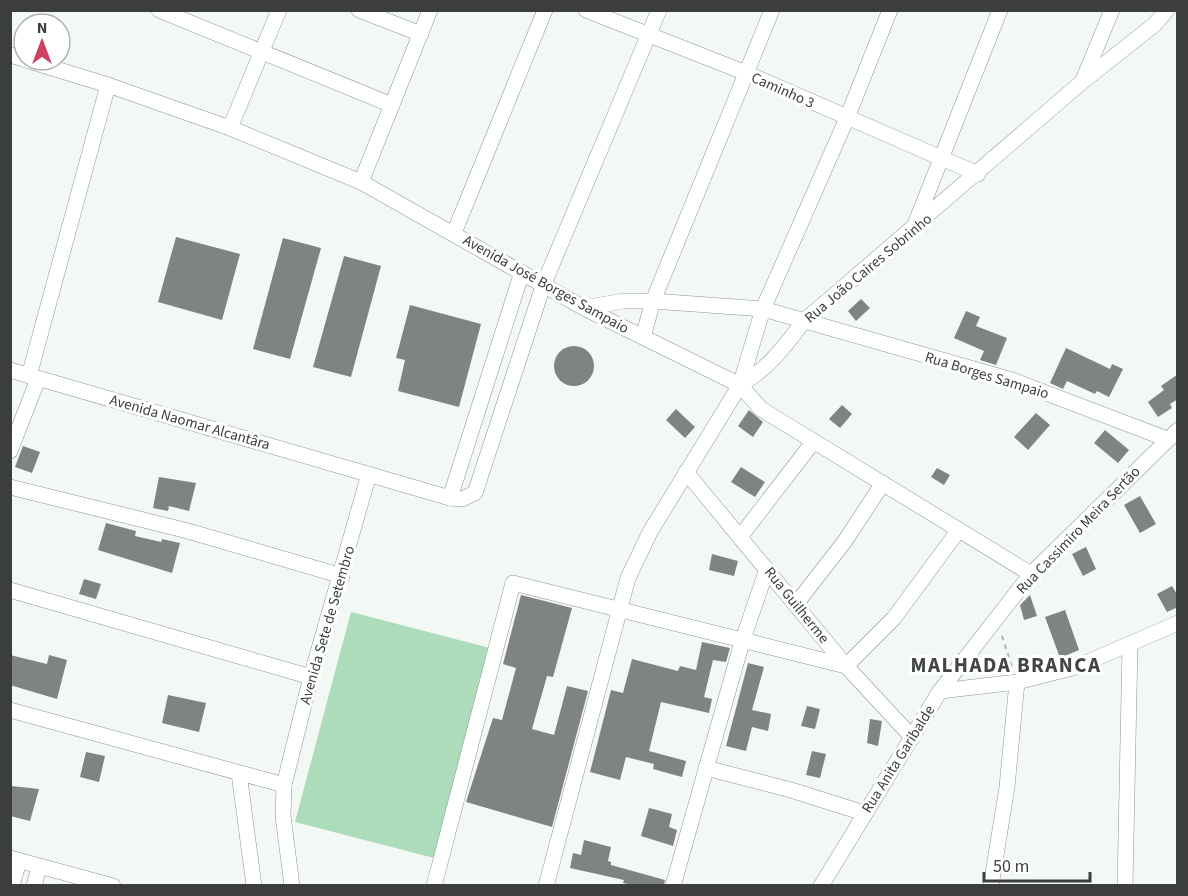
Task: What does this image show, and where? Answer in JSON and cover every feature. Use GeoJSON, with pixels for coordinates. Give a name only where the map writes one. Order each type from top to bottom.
{"type":"FeatureCollection","features":[{"type":"Feature","properties":{"kind":"street"},"geometry":{"type":"LineString","coordinates":[[159,10],[392,105]]}},
{"type":"Feature","properties":{"kind":"street"},"geometry":{"type":"LineString","coordinates":[[230,128],[279,10]]}},
{"type":"Feature","properties":{"kind":"street"},"geometry":{"type":"LineString","coordinates":[[359,10],[421,34]]}},
{"type":"Feature","properties":{"kind":"street"},"geometry":{"type":"LineString","coordinates":[[362,182],[430,10]]}},
{"type":"Feature","properties":{"kind":"street"},"geometry":{"type":"LineString","coordinates":[[454,233],[545,10]]}},
{"type":"Feature","properties":{"kind":"street","name":"Caminho 3"},"geometry":{"type":"LineString","coordinates":[[586,10],[746,73],[978,174]]}},
{"type":"Feature","properties":{"kind":"street"},"geometry":{"type":"LineString","coordinates":[[369,474],[450,498],[462,499],[475,493],[543,286],[660,10]]}},
{"type":"Feature","properties":{"kind":"street"},"geometry":{"type":"LineString","coordinates":[[644,337],[654,301],[772,10]]}},
{"type":"Feature","properties":{"kind":"street"},"geometry":{"type":"LineString","coordinates":[[740,385],[763,309],[847,118],[890,10]]}},
{"type":"Feature","properties":{"kind":"street"},"geometry":{"type":"LineString","coordinates":[[912,230],[1000,10]]}},
{"type":"Feature","properties":{"kind":"street"},"geometry":{"type":"LineString","coordinates":[[1082,82],[1112,10]]}},
{"type":"Feature","properties":{"kind":"street","name":"Rua João Caires Sobrinho"},"geometry":{"type":"LineString","coordinates":[[546,885],[628,578],[650,532],[740,385],[758,375],[781,352],[804,321],[978,174],[1082,82],[1154,25],[1167,10]]}},
{"type":"Feature","properties":{"kind":"street","name":"Avenida José Borges Sampaio"},"geometry":{"type":"LineString","coordinates":[[65,72],[230,128],[362,182],[543,286],[740,385],[761,410],[1031,574]]}},
{"type":"Feature","properties":{"kind":"street"},"geometry":{"type":"LineString","coordinates":[[10,451],[34,377],[108,85]]}},
{"type":"Feature","properties":{"kind":"street"},"geometry":{"type":"LineString","coordinates":[[450,498],[522,272]]}},
{"type":"Feature","properties":{"kind":"street","name":"Rua Borges Sampaio"},"geometry":{"type":"LineString","coordinates":[[584,308],[623,301],[654,301],[763,309],[1012,380],[1172,434]]}},
{"type":"Feature","properties":{"kind":"street","name":"Avenida Naomar Alcantâra"},"geometry":{"type":"LineString","coordinates":[[10,370],[369,474]]}},
{"type":"Feature","properties":{"kind":"street","name":"Rua Cassimiro Meira Sertão"},"geometry":{"type":"LineString","coordinates":[[940,691],[1031,574],[1172,434]]}},
{"type":"Feature","properties":{"kind":"street"},"geometry":{"type":"LineString","coordinates":[[740,537],[814,441]]}},
{"type":"Feature","properties":{"kind":"street","name":"Rua Guilherme"},"geometry":{"type":"LineString","coordinates":[[686,472],[846,666],[910,736]]}},
{"type":"Feature","properties":{"kind":"street","name":"Avenida Sete de Setembro"},"geometry":{"type":"LineString","coordinates":[[292,885],[283,816],[284,785],[311,677],[342,576],[369,474]]}},
{"type":"Feature","properties":{"kind":"street"},"geometry":{"type":"LineString","coordinates":[[796,604],[883,483]]}},
{"type":"Feature","properties":{"kind":"street"},"geometry":{"type":"LineString","coordinates":[[10,487],[188,531],[342,576]]}},
{"type":"Feature","properties":{"kind":"street"},"geometry":{"type":"LineString","coordinates":[[434,885],[513,583],[742,642],[846,666],[894,618],[958,531]]}},
{"type":"Feature","properties":{"kind":"street"},"geometry":{"type":"LineString","coordinates":[[673,885],[742,642],[767,569]]}},
{"type":"Feature","properties":{"kind":"street"},"geometry":{"type":"LineString","coordinates":[[10,590],[311,677]]}},
{"type":"Feature","properties":{"kind":"street","name":"Rua Anita Garibalde"},"geometry":{"type":"LineString","coordinates":[[821,885],[910,736],[940,691],[1017,682],[1076,667],[1178,623]]}},
{"type":"Feature","properties":{"kind":"street"},"geometry":{"type":"LineString","coordinates":[[1125,885],[1130,645]]}},
{"type":"Feature","properties":{"kind":"street"},"geometry":{"type":"LineString","coordinates":[[991,885],[1006,787],[1017,682]]}},
{"type":"Feature","properties":{"kind":"street"},"geometry":{"type":"LineString","coordinates":[[10,710],[284,785]]}},
{"type":"Feature","properties":{"kind":"street"},"geometry":{"type":"LineString","coordinates":[[706,768],[791,790],[864,813]]}},
{"type":"Feature","properties":{"kind":"street"},"geometry":{"type":"LineString","coordinates":[[238,772],[254,885]]}},
{"type":"Feature","properties":{"kind":"street"},"geometry":{"type":"LineString","coordinates":[[12,885],[15,860],[39,868],[113,885]]}},
{"type":"Feature","properties":{"kind":"street"},"geometry":{"type":"LineString","coordinates":[[34,885],[39,868]]}},
{"type":"Feature","properties":{"kind":"path"},"geometry":{"type":"LineString","coordinates":[[996,619],[1017,682]]}},
{"type":"Feature","properties":{"kind":"green space"},"geometry":{"type":"Polygon","coordinates":[[[351,612],[490,648],[434,858],[295,822],[351,612]]]}},
{"type":"Feature","properties":{"kind":"building"},"geometry":{"type":"Polygon","coordinates":[[[176,237],[240,254],[222,320],[158,302],[176,237]]]}},
{"type":"Feature","properties":{"kind":"building"},"geometry":{"type":"Polygon","coordinates":[[[283,238],[321,248],[290,359],[253,349],[283,238]]]}},
{"type":"Feature","properties":{"kind":"building"},"geometry":{"type":"Polygon","coordinates":[[[344,256],[381,266],[351,377],[313,367],[344,256]]]}},
{"type":"Feature","properties":{"kind":"building"},"geometry":{"type":"Polygon","coordinates":[[[861,299],[870,308],[856,321],[848,311],[861,299]]]}},
{"type":"Feature","properties":{"kind":"building"},"geometry":{"type":"Polygon","coordinates":[[[410,305],[481,324],[459,407],[398,391],[405,360],[396,358],[410,305]]]}},
{"type":"Feature","properties":{"kind":"building"},"geometry":{"type":"Polygon","coordinates":[[[966,311],[980,317],[976,326],[1007,338],[996,365],[980,360],[984,351],[954,338],[966,311]]]}},
{"type":"Feature","properties":{"kind":"building"},"geometry":{"type":"Polygon","coordinates":[[[574,346],[588,352],[594,366],[588,380],[574,386],[560,380],[554,366],[560,352],[574,346]]]}},
{"type":"Feature","properties":{"kind":"building"},"geometry":{"type":"Polygon","coordinates":[[[1066,348],[1110,369],[1112,364],[1123,369],[1109,397],[1097,391],[1095,394],[1067,381],[1063,389],[1050,383],[1066,348]]]}},
{"type":"Feature","properties":{"kind":"building"},"geometry":{"type":"Polygon","coordinates":[[[1178,374],[1178,399],[1170,404],[1172,408],[1158,417],[1148,402],[1164,390],[1161,386],[1178,374]]]}},
{"type":"Feature","properties":{"kind":"building"},"geometry":{"type":"Polygon","coordinates":[[[842,405],[852,414],[840,428],[829,419],[842,405]]]}},
{"type":"Feature","properties":{"kind":"building"},"geometry":{"type":"Polygon","coordinates":[[[676,409],[695,427],[685,438],[666,420],[676,409]]]}},
{"type":"Feature","properties":{"kind":"building"},"geometry":{"type":"Polygon","coordinates":[[[749,410],[763,422],[753,437],[738,426],[749,410]]]}},
{"type":"Feature","properties":{"kind":"building"},"geometry":{"type":"Polygon","coordinates":[[[1036,413],[1050,425],[1028,450],[1014,437],[1036,413]]]}},
{"type":"Feature","properties":{"kind":"building"},"geometry":{"type":"Polygon","coordinates":[[[1105,430],[1129,450],[1118,463],[1094,443],[1105,430]]]}},
{"type":"Feature","properties":{"kind":"building"},"geometry":{"type":"Polygon","coordinates":[[[23,446],[40,452],[32,473],[15,467],[23,446]]]}},
{"type":"Feature","properties":{"kind":"building"},"geometry":{"type":"Polygon","coordinates":[[[741,467],[765,482],[755,497],[731,482],[741,467]]]}},
{"type":"Feature","properties":{"kind":"building"},"geometry":{"type":"Polygon","coordinates":[[[937,468],[950,475],[944,485],[931,477],[937,468]]]}},
{"type":"Feature","properties":{"kind":"building"},"geometry":{"type":"Polygon","coordinates":[[[159,477],[196,483],[189,511],[169,506],[168,511],[153,508],[159,477]]]}},
{"type":"Feature","properties":{"kind":"building"},"geometry":{"type":"Polygon","coordinates":[[[1140,496],[1156,524],[1140,533],[1124,505],[1140,496]]]}},
{"type":"Feature","properties":{"kind":"building"},"geometry":{"type":"Polygon","coordinates":[[[106,523],[136,531],[135,536],[161,542],[162,539],[180,543],[172,573],[98,550],[106,523]]]}},
{"type":"Feature","properties":{"kind":"building"},"geometry":{"type":"Polygon","coordinates":[[[1086,547],[1096,569],[1083,576],[1072,554],[1086,547]]]}},
{"type":"Feature","properties":{"kind":"building"},"geometry":{"type":"Polygon","coordinates":[[[712,554],[738,561],[734,576],[709,570],[712,554]]]}},
{"type":"Feature","properties":{"kind":"building"},"geometry":{"type":"Polygon","coordinates":[[[84,579],[101,584],[96,599],[79,594],[84,579]]]}},
{"type":"Feature","properties":{"kind":"building"},"geometry":{"type":"Polygon","coordinates":[[[1172,586],[1178,596],[1178,607],[1167,612],[1157,594],[1172,586]]]}},
{"type":"Feature","properties":{"kind":"building"},"geometry":{"type":"Polygon","coordinates":[[[521,595],[572,608],[553,677],[547,676],[532,729],[554,735],[567,686],[588,691],[552,827],[466,802],[493,718],[502,720],[516,668],[503,664],[521,595]]]}},
{"type":"Feature","properties":{"kind":"building"},"geometry":{"type":"Polygon","coordinates":[[[1030,595],[1037,616],[1024,620],[1020,605],[1030,595]]]}},
{"type":"Feature","properties":{"kind":"building"},"geometry":{"type":"Polygon","coordinates":[[[1065,610],[1079,650],[1060,658],[1045,617],[1065,610]]]}},
{"type":"Feature","properties":{"kind":"building"},"geometry":{"type":"Polygon","coordinates":[[[702,642],[730,648],[726,662],[713,660],[704,697],[712,699],[709,713],[661,702],[649,751],[686,761],[682,777],[653,769],[654,764],[626,757],[620,780],[590,772],[611,690],[623,693],[632,659],[678,671],[680,666],[696,670],[702,642]]]}},
{"type":"Feature","properties":{"kind":"building"},"geometry":{"type":"Polygon","coordinates":[[[10,655],[47,664],[49,655],[67,660],[57,699],[10,685],[10,655]]]}},
{"type":"Feature","properties":{"kind":"building"},"geometry":{"type":"Polygon","coordinates":[[[748,663],[764,667],[752,710],[771,714],[768,731],[752,727],[746,751],[726,746],[748,663]]]}},
{"type":"Feature","properties":{"kind":"building"},"geometry":{"type":"Polygon","coordinates":[[[168,695],[206,703],[199,732],[162,723],[168,695]]]}},
{"type":"Feature","properties":{"kind":"building"},"geometry":{"type":"Polygon","coordinates":[[[807,706],[820,709],[815,729],[801,726],[807,706]]]}},
{"type":"Feature","properties":{"kind":"building"},"geometry":{"type":"Polygon","coordinates":[[[870,719],[882,721],[878,746],[867,743],[870,719]]]}},
{"type":"Feature","properties":{"kind":"building"},"geometry":{"type":"Polygon","coordinates":[[[812,751],[826,754],[820,778],[806,775],[812,751]]]}},
{"type":"Feature","properties":{"kind":"building"},"geometry":{"type":"Polygon","coordinates":[[[86,752],[105,756],[99,782],[80,777],[86,752]]]}},
{"type":"Feature","properties":{"kind":"building"},"geometry":{"type":"Polygon","coordinates":[[[12,786],[39,789],[30,821],[10,816],[12,786]]]}},
{"type":"Feature","properties":{"kind":"building"},"geometry":{"type":"Polygon","coordinates":[[[649,808],[672,814],[669,827],[677,830],[673,846],[641,836],[649,808]]]}},
{"type":"Feature","properties":{"kind":"building"},"geometry":{"type":"Polygon","coordinates":[[[584,840],[611,847],[608,861],[611,865],[665,880],[664,885],[632,885],[623,883],[624,880],[570,868],[573,853],[581,855],[584,840]]]}},
{"type":"Feature","properties":{"kind":"district","name":"MALHADA BRANCA"},"geometry":{"type":"Point","coordinates":[1006,665]}}]}
